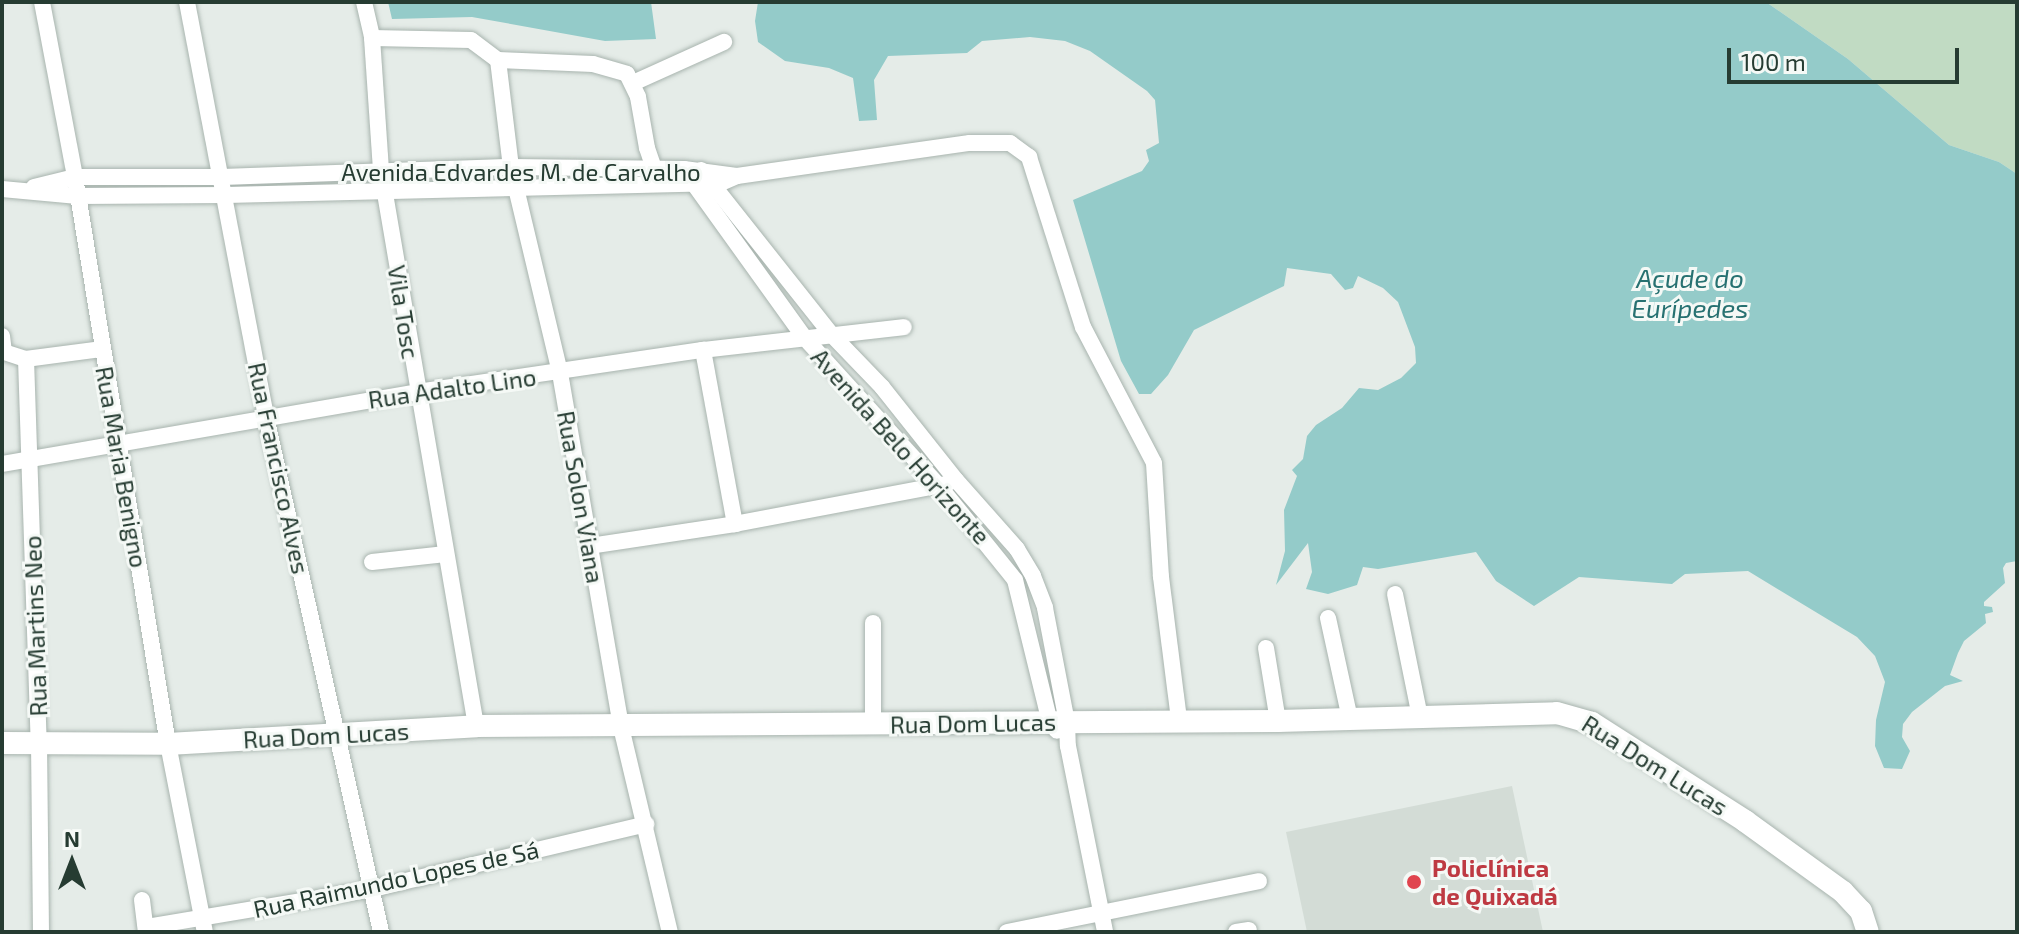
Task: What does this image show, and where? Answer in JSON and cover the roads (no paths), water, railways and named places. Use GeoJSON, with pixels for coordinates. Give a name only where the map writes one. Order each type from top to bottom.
{"type":"FeatureCollection","features":[{"type":"Feature","properties":{"kind":"street","name":"Rua Maria Benigno"},"geometry":{"type":"LineString","coordinates":[[42,2],[75,177],[168,744],[203,925]]}},
{"type":"Feature","properties":{"kind":"street","name":"Rua Francisco Alves"},"geometry":{"type":"LineString","coordinates":[[187,2],[266,417],[381,932]]}},
{"type":"Feature","properties":{"kind":"street","name":"Vila Tosc"},"geometry":{"type":"LineString","coordinates":[[364,2],[372,38],[381,170],[476,726]]}},
{"type":"Feature","properties":{"kind":"street"},"geometry":{"type":"LineString","coordinates":[[372,38],[471,40],[498,60],[607,65],[627,74],[633,83],[653,169],[662,185]]}},
{"type":"Feature","properties":{"kind":"street"},"geometry":{"type":"LineString","coordinates":[[633,83],[724,42]]}},
{"type":"Feature","properties":{"kind":"street","name":"Rua Solon Viana"},"geometry":{"type":"LineString","coordinates":[[498,60],[511,167],[560,373],[621,727],[670,932]]}},
{"type":"Feature","properties":{"kind":"street","name":"Avenida Edvardes M. de Carvalho"},"geometry":{"type":"LineString","coordinates":[[2,189],[78,196],[662,185],[697,177],[737,176],[1000,140],[1020,148],[1029,157],[1083,327],[1154,463],[1161,577],[1179,719]]}},
{"type":"Feature","properties":{"kind":"street","name":"Avenida Edvardes M. de Carvalho"},"geometry":{"type":"LineString","coordinates":[[21,190],[75,177],[222,177],[511,167],[653,169],[697,177]]}},
{"type":"Feature","properties":{"kind":"street","name":"Avenida Belo Horizonte"},"geometry":{"type":"LineString","coordinates":[[697,177],[831,334],[882,387],[1015,580],[1068,746],[1105,932]]}},
{"type":"Feature","properties":{"kind":"street","name":"Avenida Belo Horizonte"},"geometry":{"type":"LineString","coordinates":[[697,177],[804,337],[863,400],[1017,549],[1033,576],[1045,608],[1058,722]]}},
{"type":"Feature","properties":{"kind":"street","name":"Rua Adalto Lino"},"geometry":{"type":"LineString","coordinates":[[2,464],[417,392],[703,350],[904,327]]}},
{"type":"Feature","properties":{"kind":"street"},"geometry":{"type":"LineString","coordinates":[[3,347],[26,359],[102,349]]}},
{"type":"Feature","properties":{"kind":"street"},"geometry":{"type":"LineString","coordinates":[[703,350],[735,524]]}},
{"type":"Feature","properties":{"kind":"street","name":"Rua Martins Neo"},"geometry":{"type":"LineString","coordinates":[[26,359],[39,742],[41,932]]}},
{"type":"Feature","properties":{"kind":"street"},"geometry":{"type":"LineString","coordinates":[[863,400],[882,387]]}},
{"type":"Feature","properties":{"kind":"street"},"geometry":{"type":"LineString","coordinates":[[590,546],[735,524],[948,484]]}},
{"type":"Feature","properties":{"kind":"street"},"geometry":{"type":"LineString","coordinates":[[372,562],[446,554]]}},
{"type":"Feature","properties":{"kind":"street"},"geometry":{"type":"LineString","coordinates":[[1015,580],[1033,576]]}},
{"type":"Feature","properties":{"kind":"street"},"geometry":{"type":"LineString","coordinates":[[1395,594],[1420,717]]}},
{"type":"Feature","properties":{"kind":"street"},"geometry":{"type":"LineString","coordinates":[[1328,618],[1350,719]]}},
{"type":"Feature","properties":{"kind":"street"},"geometry":{"type":"LineString","coordinates":[[873,623],[873,725]]}},
{"type":"Feature","properties":{"kind":"street"},"geometry":{"type":"LineString","coordinates":[[1266,648],[1278,721]]}},
{"type":"Feature","properties":{"kind":"street","name":"Rua Dom Lucas"},"geometry":{"type":"LineString","coordinates":[[2,743],[168,744],[476,726],[873,725],[1179,719],[1278,721],[1557,713],[1592,723],[1745,821],[1843,892],[1861,911],[1868,932]]}},
{"type":"Feature","properties":{"kind":"street","name":"Rua Raimundo Lopes de Sá"},"geometry":{"type":"LineString","coordinates":[[146,929],[203,925],[372,889],[646,824]]}},
{"type":"Feature","properties":{"kind":"street"},"geometry":{"type":"LineString","coordinates":[[1007,932],[1259,881]]}},
{"type":"Feature","properties":{"kind":"street"},"geometry":{"type":"LineString","coordinates":[[142,900],[146,929]]}},
{"type":"Feature","properties":{"kind":"water"},"geometry":{"type":"Polygon","coordinates":[[[388,2],[651,2],[656,39],[605,41],[472,17],[392,19],[388,2]]]}},
{"type":"Feature","properties":{"kind":"water","name":"Açude do Eurípedes"},"geometry":{"type":"Polygon","coordinates":[[[758,2],[1766,2],[1848,59],[1949,145],[1999,162],[2017,174],[2017,561],[2006,563],[2003,568],[2005,583],[1984,602],[1984,606],[1992,607],[1993,612],[1985,614],[1986,623],[1964,641],[1958,653],[1950,675],[1963,681],[1945,686],[1912,712],[1903,724],[1902,737],[1910,751],[1902,769],[1884,768],[1875,746],[1876,720],[1885,682],[1875,656],[1857,637],[1748,571],[1685,574],[1672,584],[1579,577],[1534,606],[1496,581],[1476,552],[1378,569],[1363,567],[1357,585],[1328,594],[1306,589],[1312,572],[1308,543],[1276,585],[1285,551],[1284,510],[1297,476],[1292,470],[1303,459],[1307,436],[1316,425],[1342,408],[1359,388],[1378,390],[1401,378],[1416,363],[1415,347],[1398,302],[1383,288],[1358,276],[1353,288],[1345,290],[1331,274],[1287,268],[1284,286],[1194,330],[1168,375],[1151,394],[1139,394],[1121,361],[1073,200],[1142,171],[1149,161],[1146,150],[1159,143],[1155,100],[1147,91],[1090,51],[1065,41],[1030,37],[982,41],[967,53],[888,56],[874,80],[877,120],[859,121],[853,78],[829,68],[785,61],[758,42],[755,21],[758,2]]]}},
{"type":"Feature","properties":{"kind":"place","name":"Policlínica de Quixadá"},"geometry":{"type":"Point","coordinates":[1414,882]}}]}
